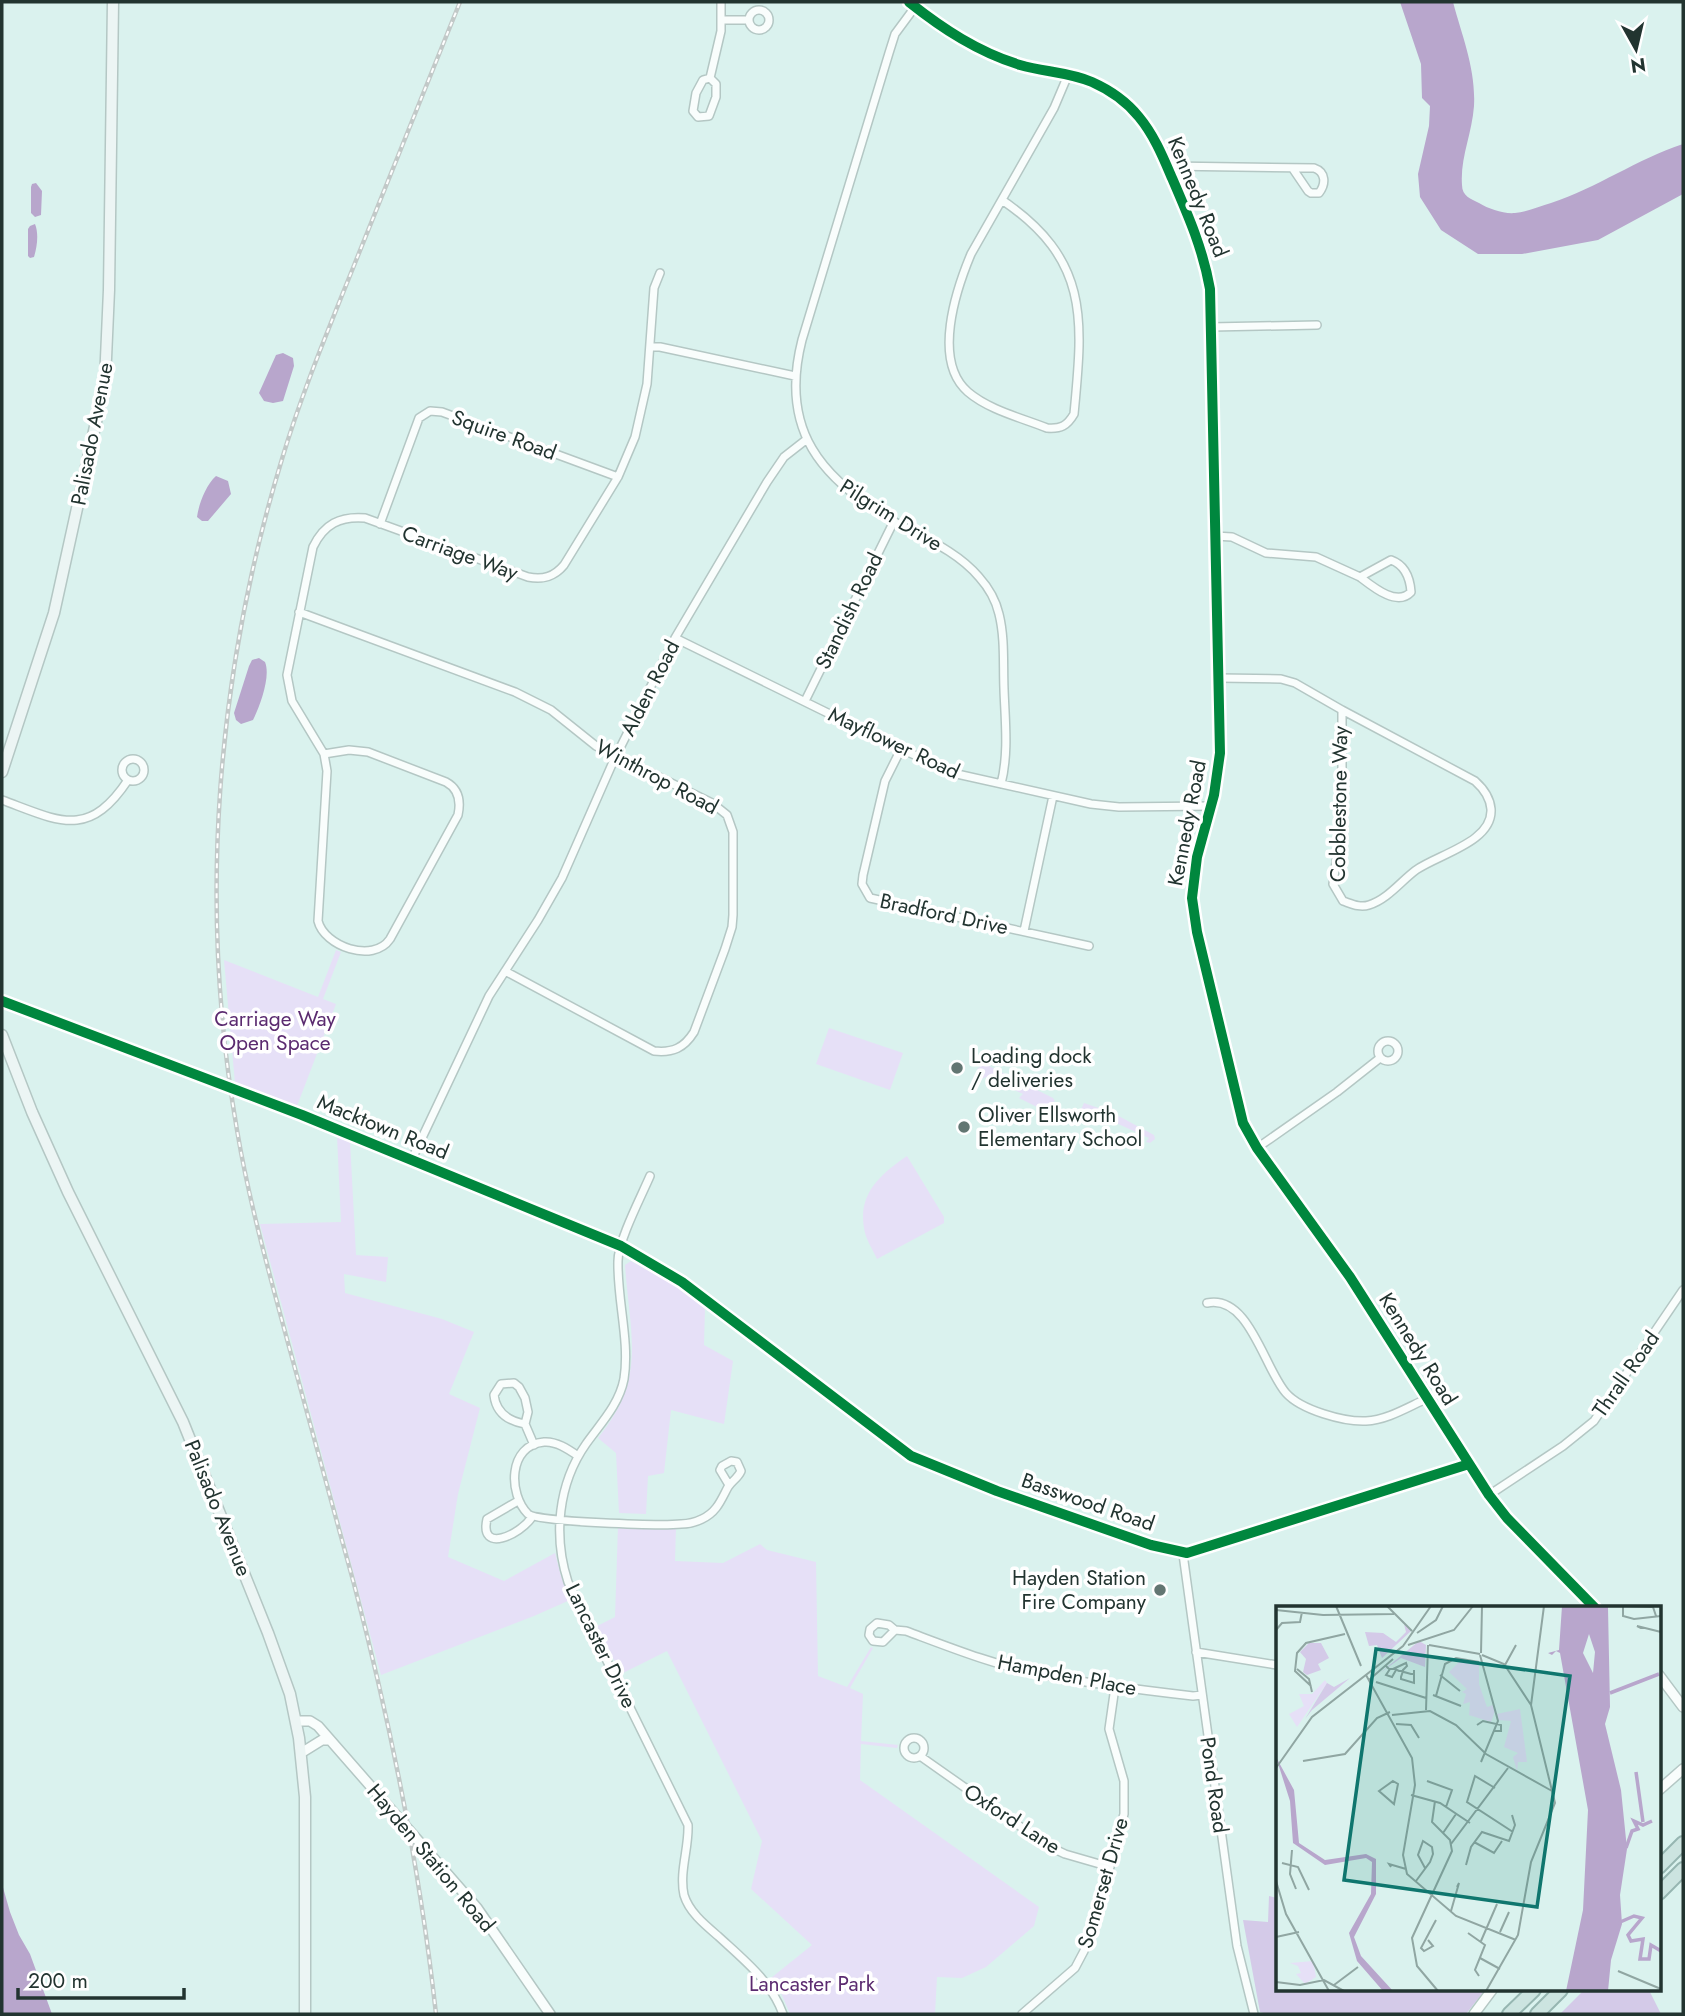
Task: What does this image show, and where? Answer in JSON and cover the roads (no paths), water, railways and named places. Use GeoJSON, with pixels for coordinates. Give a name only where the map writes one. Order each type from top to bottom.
{"type":"FeatureCollection","features":[{"type":"Feature","properties":{"kind":"highway"},"geometry":{"type":"LineString","coordinates":[[1660,1866],[1683,1843]]}},
{"type":"Feature","properties":{"kind":"highway"},"geometry":{"type":"LineString","coordinates":[[1660,1892],[1683,1869]]}},
{"type":"Feature","properties":{"kind":"highway"},"geometry":{"type":"LineString","coordinates":[[1509,2014],[1532,1992]]}},
{"type":"Feature","properties":{"kind":"highway"},"geometry":{"type":"LineString","coordinates":[[1537,2014],[1559,1992]]}},
{"type":"Feature","properties":{"kind":"main road","name":"Palisado Avenue"},"geometry":{"type":"LineString","coordinates":[[2,772],[54,613],[106,381],[113,2]]}},
{"type":"Feature","properties":{"kind":"main road","name":"Palisado Avenue"},"geometry":{"type":"LineString","coordinates":[[2,1035],[32,1112],[68,1192],[183,1422],[273,1646],[289,1693],[301,1754],[305,1812],[305,2014]]}},
{"type":"Feature","properties":{"kind":"street"},"geometry":{"type":"LineString","coordinates":[[710,78],[719,45],[722,20],[720,2]]}},
{"type":"Feature","properties":{"kind":"street","name":"Kennedy Road"},"geometry":{"type":"LineString","coordinates":[[911,2],[945,29],[976,48],[1023,66],[1068,75],[1103,88],[1131,108],[1152,134],[1167,166],[1204,257],[1210,289],[1219,772],[1195,870],[1192,898],[1238,1107],[1248,1136],[1350,1278],[1489,1495],[1507,1518],[1593,1606]]}},
{"type":"Feature","properties":{"kind":"street","name":"Pilgrim Drive"},"geometry":{"type":"LineString","coordinates":[[911,2],[912,11],[895,34],[805,330],[795,376],[798,414],[807,439],[819,460],[838,483],[894,521],[965,562],[981,578],[996,604],[1003,638],[1005,756],[1002,784]]}},
{"type":"Feature","properties":{"kind":"street"},"geometry":{"type":"LineString","coordinates":[[722,20],[749,20]]}},
{"type":"Feature","properties":{"kind":"street"},"geometry":{"type":"LineString","coordinates":[[1002,200],[1029,220],[1059,256],[1071,279],[1078,305],[1080,340],[1074,414],[1068,424],[1056,429],[1047,428],[976,398],[961,385],[953,366],[949,332],[961,278],[981,233],[1054,108],[1068,75]]}},
{"type":"Feature","properties":{"kind":"street"},"geometry":{"type":"LineString","coordinates":[[710,78],[716,83],[716,97],[709,116],[698,117],[693,111],[696,93],[702,80],[710,78]]}},
{"type":"Feature","properties":{"kind":"street"},"geometry":{"type":"LineString","coordinates":[[1167,166],[1314,168],[1322,172],[1324,182],[1319,193],[1308,191],[1293,169]]}},
{"type":"Feature","properties":{"kind":"street","name":"Carriage Way"},"geometry":{"type":"LineString","coordinates":[[324,754],[349,750],[369,752],[446,782],[457,791],[458,815],[408,908],[386,944],[376,951],[361,951],[333,941],[320,928],[318,921],[327,771],[324,754],[292,701],[287,675],[313,547],[323,531],[336,521],[365,518],[528,577],[548,577],[556,574],[618,477],[635,437],[646,384],[654,288],[660,273]]}},
{"type":"Feature","properties":{"kind":"street"},"geometry":{"type":"LineString","coordinates":[[1212,327],[1317,325]]}},
{"type":"Feature","properties":{"kind":"street"},"geometry":{"type":"LineString","coordinates":[[650,347],[795,376]]}},
{"type":"Feature","properties":{"kind":"street","name":"Squire Road"},"geometry":{"type":"LineString","coordinates":[[380,524],[419,418],[430,411],[442,412],[618,477]]}},
{"type":"Feature","properties":{"kind":"street","name":"Alden Road"},"geometry":{"type":"LineString","coordinates":[[412,1159],[474,1024],[562,878],[616,756],[675,638],[767,482],[784,457],[807,439]]}},
{"type":"Feature","properties":{"kind":"street","name":"Standish Road"},"geometry":{"type":"LineString","coordinates":[[805,701],[894,521]]}},
{"type":"Feature","properties":{"kind":"street"},"geometry":{"type":"LineString","coordinates":[[1216,536],[1232,537],[1266,553],[1316,557],[1360,577],[1398,599],[1411,592],[1410,579],[1398,563],[1391,560],[1360,577]]}},
{"type":"Feature","properties":{"kind":"street","name":"Winthrop Road"},"geometry":{"type":"LineString","coordinates":[[299,612],[528,698],[551,710],[582,737],[712,803],[722,810],[731,824],[734,841],[732,927],[694,1032],[686,1044],[676,1050],[654,1051],[505,971]]}},
{"type":"Feature","properties":{"kind":"street","name":"Mayflower Road"},"geometry":{"type":"LineString","coordinates":[[675,638],[957,774],[1053,796],[1119,807],[1211,806]]}},
{"type":"Feature","properties":{"kind":"street","name":"Cobblestone Way"},"geometry":{"type":"LineString","coordinates":[[1219,678],[1295,683],[1475,781],[1486,793],[1491,806],[1488,825],[1475,839],[1427,863],[1377,902],[1365,906],[1343,901],[1333,884],[1342,820],[1342,710]]}},
{"type":"Feature","properties":{"kind":"street","name":"Bradford Drive"},"geometry":{"type":"LineString","coordinates":[[901,749],[881,794],[863,875],[862,884],[870,898],[1089,946]]}},
{"type":"Feature","properties":{"kind":"street"},"geometry":{"type":"LineString","coordinates":[[2,800],[53,818],[81,820],[106,807],[128,780]]}},
{"type":"Feature","properties":{"kind":"street"},"geometry":{"type":"LineString","coordinates":[[1024,931],[1053,796]]}},
{"type":"Feature","properties":{"kind":"street","name":"Macktown Road"},"geometry":{"type":"LineString","coordinates":[[2,1002],[302,1115],[621,1246],[682,1282],[733,1321]]}},
{"type":"Feature","properties":{"kind":"street"},"geometry":{"type":"LineString","coordinates":[[1257,1148],[1381,1058]]}},
{"type":"Feature","properties":{"kind":"street","name":"Lancaster Drive"},"geometry":{"type":"LineString","coordinates":[[650,1177],[617,1259],[624,1340],[623,1382],[614,1405],[578,1456],[568,1479],[560,1520],[559,1544],[568,1582],[688,1825],[683,1884],[687,1902],[703,1922],[764,1979],[783,2014]]}},
{"type":"Feature","properties":{"kind":"street","name":"Thrall Road"},"geometry":{"type":"LineString","coordinates":[[1489,1495],[1563,1446],[1594,1421],[1683,1290]]}},
{"type":"Feature","properties":{"kind":"street"},"geometry":{"type":"LineString","coordinates":[[1207,1303],[1224,1303],[1240,1314],[1277,1381],[1287,1395],[1298,1403],[1327,1414],[1366,1421],[1381,1419],[1426,1399]]}},
{"type":"Feature","properties":{"kind":"street","name":"Basswood Road"},"geometry":{"type":"LineString","coordinates":[[733,1321],[920,1460],[1002,1493],[1183,1554]]}},
{"type":"Feature","properties":{"kind":"street"},"geometry":{"type":"LineString","coordinates":[[525,1424],[515,1422],[500,1412],[494,1395],[501,1384],[514,1383],[519,1387],[528,1412],[525,1424],[534,1445]]}},
{"type":"Feature","properties":{"kind":"street"},"geometry":{"type":"LineString","coordinates":[[578,1456],[553,1443],[541,1442],[519,1458],[514,1477],[518,1501],[532,1517],[689,1523],[712,1512],[719,1505],[729,1485]]}},
{"type":"Feature","properties":{"kind":"street"},"geometry":{"type":"LineString","coordinates":[[1183,1554],[1469,1464]]}},
{"type":"Feature","properties":{"kind":"street"},"geometry":{"type":"LineString","coordinates":[[518,1501],[487,1519],[487,1531],[491,1536],[510,1537],[525,1528],[532,1517]]}},
{"type":"Feature","properties":{"kind":"street","name":"Pond Road"},"geometry":{"type":"LineString","coordinates":[[1183,1554],[1237,1946],[1254,2014]]}},
{"type":"Feature","properties":{"kind":"street","name":"Hampden Place"},"geometry":{"type":"LineString","coordinates":[[895,1630],[906,1631],[1037,1674],[1193,1696],[1202,1695]]}},
{"type":"Feature","properties":{"kind":"street"},"geometry":{"type":"LineString","coordinates":[[1196,1652],[1276,1665]]}},
{"type":"Feature","properties":{"kind":"street"},"geometry":{"type":"LineString","coordinates":[[1660,1676],[1683,1707]]}},
{"type":"Feature","properties":{"kind":"street","name":"Somerset Drive"},"geometry":{"type":"LineString","coordinates":[[1022,2014],[1075,1968],[1090,1937],[1122,1827],[1126,1795],[1109,1729],[1115,1686]]}},
{"type":"Feature","properties":{"kind":"street","name":"Hayden Station Road"},"geometry":{"type":"LineString","coordinates":[[296,1721],[313,1723],[330,1740],[477,1908],[550,2014]]}},
{"type":"Feature","properties":{"kind":"street"},"geometry":{"type":"LineString","coordinates":[[301,1754],[315,1743],[330,1740]]}},
{"type":"Feature","properties":{"kind":"street","name":"Oxford Lane"},"geometry":{"type":"LineString","coordinates":[[920,1756],[1048,1846],[1065,1854],[1110,1867]]}},
{"type":"Feature","properties":{"kind":"street"},"geometry":{"type":"LineString","coordinates":[[1660,1789],[1683,1769]]}},
{"type":"Feature","properties":{"kind":"street"},"geometry":{"type":"LineString","coordinates":[[1474,2014],[1490,1992]]}},
{"type":"Feature","properties":{"kind":"railway"},"geometry":{"type":"LineString","coordinates":[[436,2014],[413,1852],[380,1691],[354,1584],[253,1210],[242,1157],[225,1046],[218,961],[217,876],[220,792],[228,707],[242,623],[282,459],[316,360],[460,2]]}},
{"type":"Feature","properties":{"kind":"place","name":"Loading dock / deliveries"},"geometry":{"type":"Point","coordinates":[957,1068]}},
{"type":"Feature","properties":{"kind":"place","name":"Oliver Ellsworth Elementary School"},"geometry":{"type":"Point","coordinates":[964,1127]}},
{"type":"Feature","properties":{"kind":"place","name":"Hayden Station Fire Company"},"geometry":{"type":"Point","coordinates":[1160,1590]}},
{"type":"Feature","properties":{"kind":"park label","name":"Carriage Way Open Space"},"geometry":{"type":"Point","coordinates":[275,1031]}},
{"type":"Feature","properties":{"kind":"park label","name":"Lancaster Park"},"geometry":{"type":"Point","coordinates":[812,1984]}}]}
